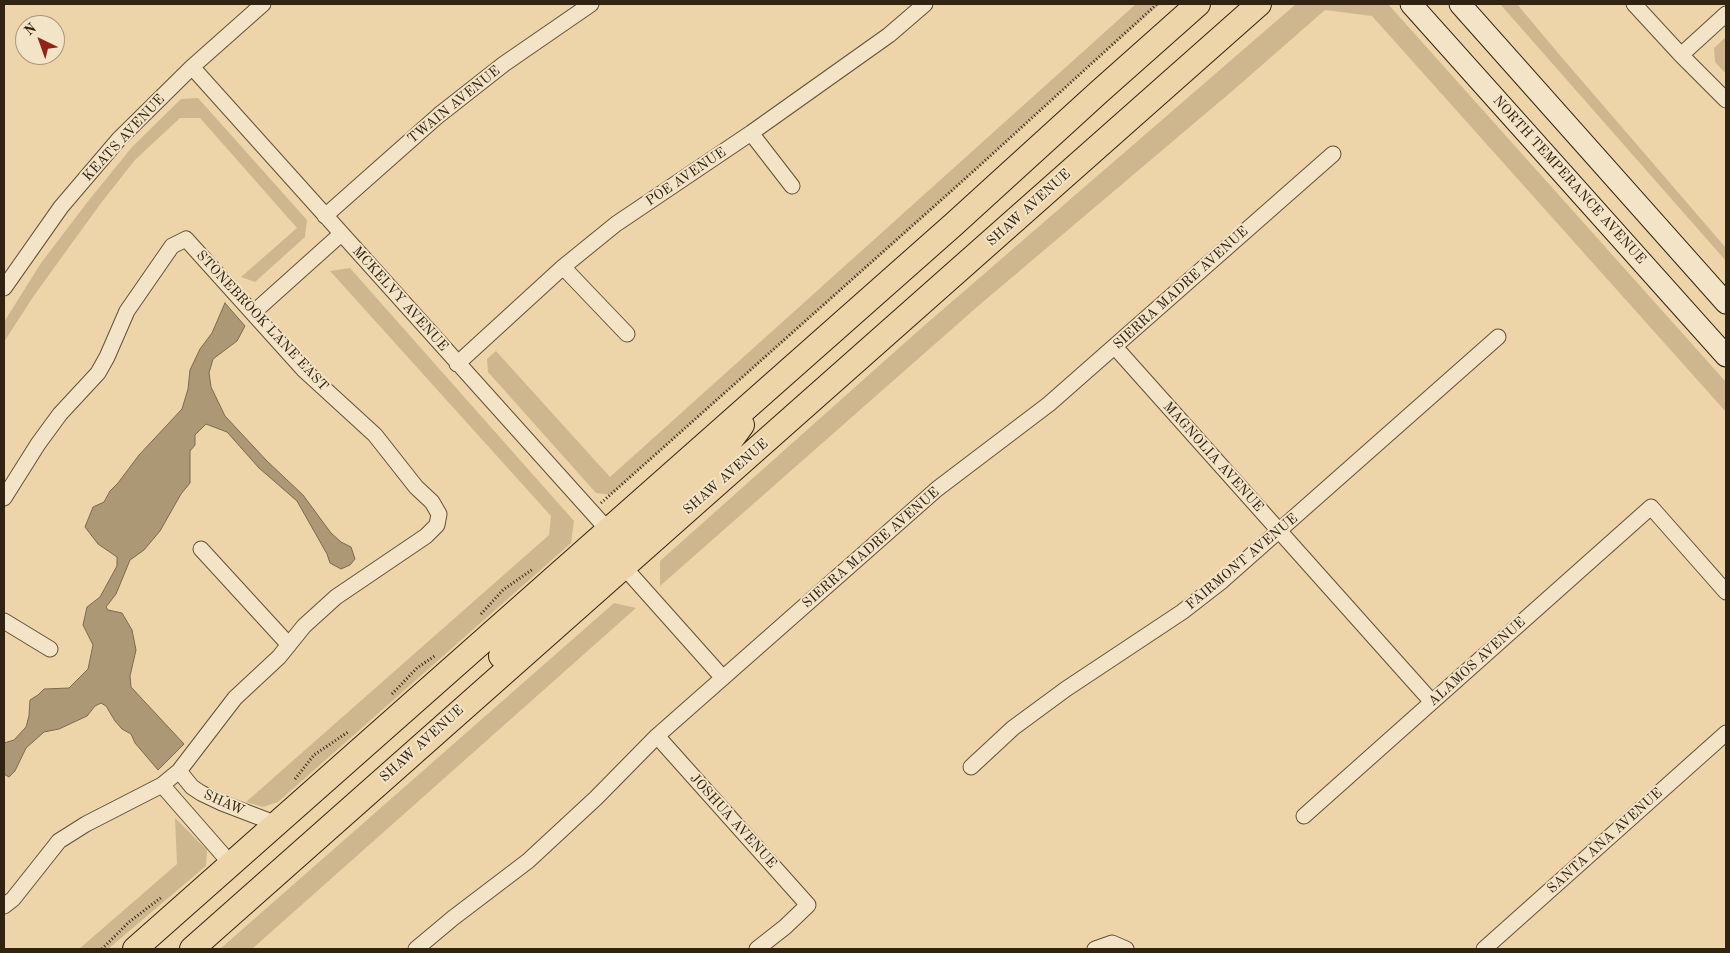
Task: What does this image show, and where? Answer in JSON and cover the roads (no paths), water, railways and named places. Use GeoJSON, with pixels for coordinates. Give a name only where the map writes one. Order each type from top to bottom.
{"type":"FeatureCollection","features":[{"type":"Feature","properties":{"kind":"main road"},"geometry":{"type":"LineString","coordinates":[[135,949],[953,225],[1198,4]]}},
{"type":"Feature","properties":{"kind":"main road","name":"SHAW AVENUE"},"geometry":{"type":"LineString","coordinates":[[192,949],[1259,4]]}},
{"type":"Feature","properties":{"kind":"main road","name":"NORTH TEMPERANCE AVENUE"},"geometry":{"type":"LineString","coordinates":[[1411,4],[1726,356]]}},
{"type":"Feature","properties":{"kind":"main road"},"geometry":{"type":"LineString","coordinates":[[1460,4],[1726,303]]}},
{"type":"Feature","properties":{"kind":"main road"},"geometry":{"type":"LineString","coordinates":[[624,568],[625,550],[628,540],[720,455],[775,382]]}},
{"type":"Feature","properties":{"kind":"main road"},"geometry":{"type":"LineString","coordinates":[[456,714],[505,650],[604,560],[612,546],[613,538],[608,530]]}},
{"type":"Feature","properties":{"kind":"street","name":"KEATS AVENUE"},"geometry":{"type":"LineString","coordinates":[[4,288],[61,207],[119,139],[192,67],[263,4]]}},
{"type":"Feature","properties":{"kind":"street","name":"TWAIN AVENUE"},"geometry":{"type":"LineString","coordinates":[[325,216],[440,115],[504,64],[591,4]]}},
{"type":"Feature","properties":{"kind":"street","name":"POE AVENUE"},"geometry":{"type":"LineString","coordinates":[[458,364],[563,267],[616,224],[751,133],[889,35],[925,4]]}},
{"type":"Feature","properties":{"kind":"street"},"geometry":{"type":"LineString","coordinates":[[1634,4],[1726,100]]}},
{"type":"Feature","properties":{"kind":"street"},"geometry":{"type":"LineString","coordinates":[[1681,55],[1726,14]]}},
{"type":"Feature","properties":{"kind":"street","name":"MCKELVY AVENUE"},"geometry":{"type":"LineString","coordinates":[[192,67],[608,530]]}},
{"type":"Feature","properties":{"kind":"street"},"geometry":{"type":"LineString","coordinates":[[751,133],[792,186]]}},
{"type":"Feature","properties":{"kind":"street","name":"SIERRA MADRE AVENUE"},"geometry":{"type":"LineString","coordinates":[[416,949],[452,918],[528,861],[596,798],[657,736],[937,489],[1049,404],[1332,154]]}},
{"type":"Feature","properties":{"kind":"street"},"geometry":{"type":"LineString","coordinates":[[252,313],[341,234]]}},
{"type":"Feature","properties":{"kind":"street","name":"STONEBROOK LANE EAST"},"geometry":{"type":"LineString","coordinates":[[4,498],[38,444],[60,414],[98,373],[127,311],[172,246],[186,239],[304,370],[374,435],[416,487],[432,502],[439,514],[437,525],[426,536],[336,597],[304,626],[289,645]]}},
{"type":"Feature","properties":{"kind":"street"},"geometry":{"type":"LineString","coordinates":[[563,267],[627,334]]}},
{"type":"Feature","properties":{"kind":"street","name":"FAIRMONT AVENUE"},"geometry":{"type":"LineString","coordinates":[[971,767],[1013,728],[1066,689],[1182,612],[1222,581],[1280,532],[1498,337]]}},
{"type":"Feature","properties":{"kind":"street","name":"MAGNOLIA AVENUE"},"geometry":{"type":"LineString","coordinates":[[1115,347],[1432,702]]}},
{"type":"Feature","properties":{"kind":"street","name":"ALAMOS AVENUE"},"geometry":{"type":"LineString","coordinates":[[1304,816],[1651,508],[1726,592]]}},
{"type":"Feature","properties":{"kind":"street"},"geometry":{"type":"LineString","coordinates":[[4,906],[13,899],[59,842],[86,824],[162,785],[179,771],[235,698],[279,657],[289,645],[201,549]]}},
{"type":"Feature","properties":{"kind":"street"},"geometry":{"type":"LineString","coordinates":[[624,568],[723,678]]}},
{"type":"Feature","properties":{"kind":"street"},"geometry":{"type":"LineString","coordinates":[[4,621],[50,649]]}},
{"type":"Feature","properties":{"kind":"street","name":"SANTA ANA AVENUE"},"geometry":{"type":"LineString","coordinates":[[1484,949],[1726,733]]}},
{"type":"Feature","properties":{"kind":"street","name":"JOSHUA AVENUE"},"geometry":{"type":"LineString","coordinates":[[657,736],[808,905],[758,949]]}},
{"type":"Feature","properties":{"kind":"street","name":"SHAW"},"geometry":{"type":"LineString","coordinates":[[179,771],[192,787],[201,793],[277,824]]}},
{"type":"Feature","properties":{"kind":"street","name":"SHAW"},"geometry":{"type":"LineString","coordinates":[[162,785],[231,864]]}},
{"type":"Feature","properties":{"kind":"street"},"geometry":{"type":"LineString","coordinates":[[1095,949],[1112,943],[1126,949]]}}]}
